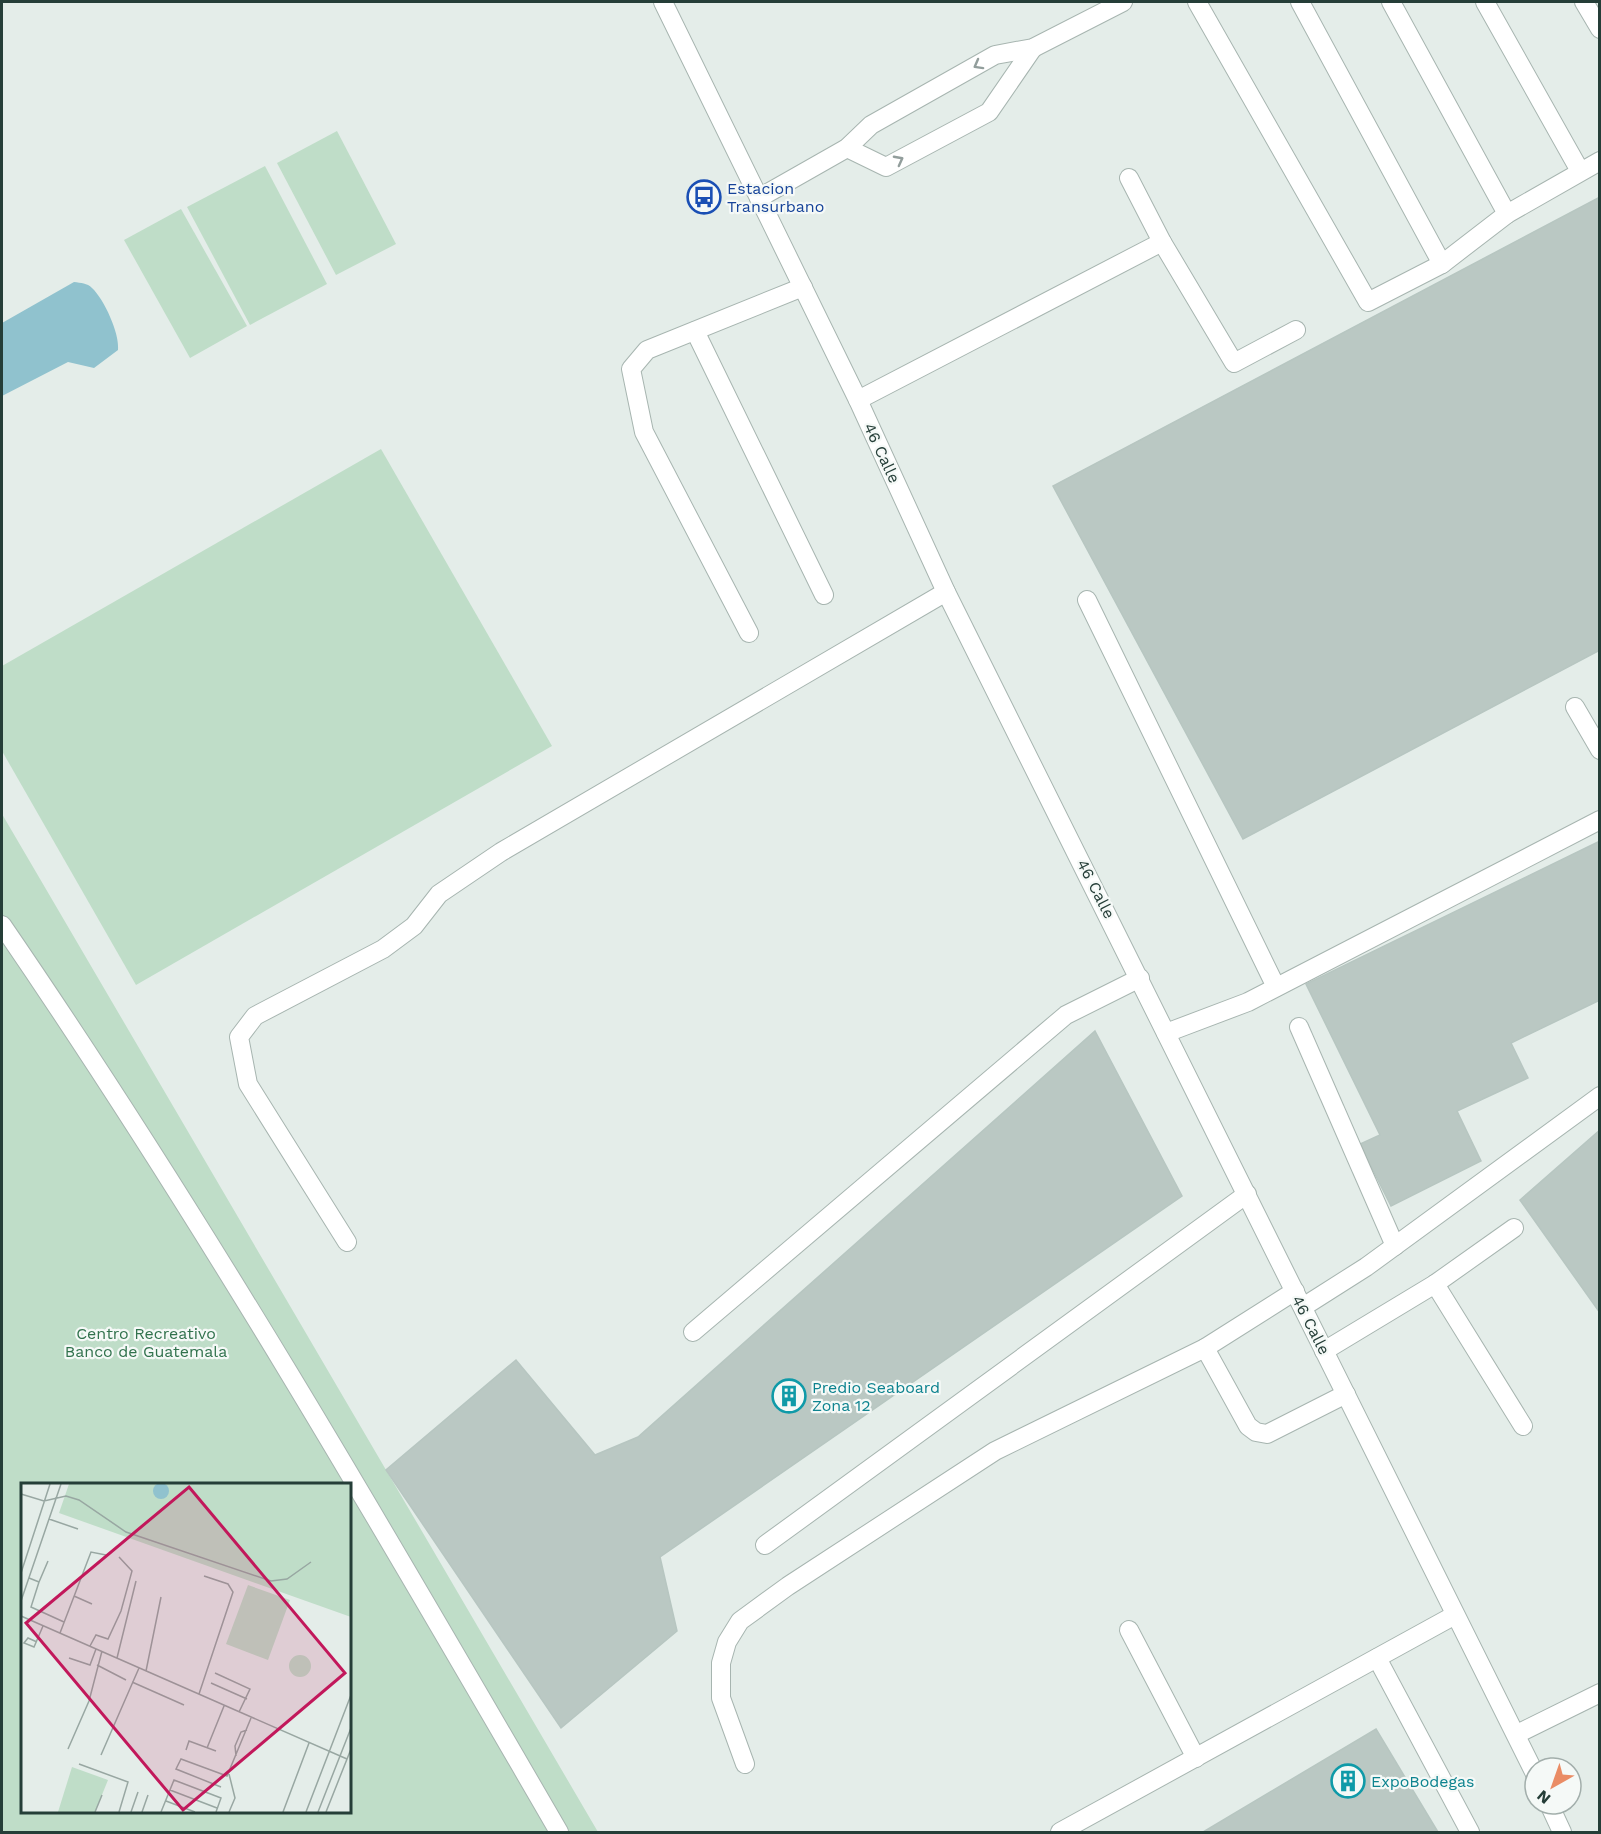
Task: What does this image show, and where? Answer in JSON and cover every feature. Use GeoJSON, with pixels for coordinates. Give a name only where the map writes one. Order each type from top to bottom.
{"type":"FeatureCollection","features":[{"type":"Feature","properties":{"kind":"street","name":"46 Calle"},"geometry":{"type":"LineString","coordinates":[[663,2],[858,400],[946,592],[1527,1756]]}},
{"type":"Feature","properties":{"kind":"street"},"geometry":{"type":"LineString","coordinates":[[759,198],[847,148],[872,125],[995,55],[1033,48],[1123,2]]}},
{"type":"Feature","properties":{"kind":"street"},"geometry":{"type":"LineString","coordinates":[[1197,2],[1368,302],[1442,264],[1508,214],[1599,161]]}},
{"type":"Feature","properties":{"kind":"street"},"geometry":{"type":"LineString","coordinates":[[1300,2],[1442,264]]}},
{"type":"Feature","properties":{"kind":"street"},"geometry":{"type":"LineString","coordinates":[[1391,2],[1508,214]]}},
{"type":"Feature","properties":{"kind":"street"},"geometry":{"type":"LineString","coordinates":[[1485,2],[1580,171]]}},
{"type":"Feature","properties":{"kind":"street"},"geometry":{"type":"LineString","coordinates":[[1584,2],[1599,29]]}},
{"type":"Feature","properties":{"kind":"street"},"geometry":{"type":"LineString","coordinates":[[847,148],[886,167],[978,118],[989,112],[1033,48]]}},
{"type":"Feature","properties":{"kind":"street"},"geometry":{"type":"LineString","coordinates":[[1129,178],[1162,242],[1234,363],[1296,330]]}},
{"type":"Feature","properties":{"kind":"street"},"geometry":{"type":"LineString","coordinates":[[858,400],[1162,242]]}},
{"type":"Feature","properties":{"kind":"street"},"geometry":{"type":"LineString","coordinates":[[749,633],[644,432],[631,369],[647,350],[803,287]]}},
{"type":"Feature","properties":{"kind":"street"},"geometry":{"type":"LineString","coordinates":[[695,331],[824,596]]}},
{"type":"Feature","properties":{"kind":"street"},"geometry":{"type":"LineString","coordinates":[[347,1242],[249,1084],[239,1037],[255,1016],[383,949],[414,926],[439,894],[501,852],[946,592]]}},
{"type":"Feature","properties":{"kind":"street"},"geometry":{"type":"LineString","coordinates":[[1087,600],[1275,987]]}},
{"type":"Feature","properties":{"kind":"street"},"geometry":{"type":"LineString","coordinates":[[1575,706],[1599,750]]}},
{"type":"Feature","properties":{"kind":"street"},"geometry":{"type":"LineString","coordinates":[[1166,1033],[1248,1002],[1599,820]]}},
{"type":"Feature","properties":{"kind":"street"},"geometry":{"type":"LineString","coordinates":[[2,925],[77,1035],[346,1466],[559,1833]]}},
{"type":"Feature","properties":{"kind":"street"},"geometry":{"type":"LineString","coordinates":[[693,1332],[1066,1015],[1140,978]]}},
{"type":"Feature","properties":{"kind":"street"},"geometry":{"type":"LineString","coordinates":[[1299,1027],[1395,1246]]}},
{"type":"Feature","properties":{"kind":"street"},"geometry":{"type":"LineString","coordinates":[[745,1764],[721,1698],[721,1663],[727,1642],[740,1621],[788,1586],[995,1451],[1204,1348],[1395,1246],[1599,1096]]}},
{"type":"Feature","properties":{"kind":"street"},"geometry":{"type":"LineString","coordinates":[[765,1545],[1247,1194]]}},
{"type":"Feature","properties":{"kind":"street"},"geometry":{"type":"LineString","coordinates":[[1324,1351],[1435,1284],[1514,1228]]}},
{"type":"Feature","properties":{"kind":"street"},"geometry":{"type":"LineString","coordinates":[[1435,1284],[1523,1426]]}},
{"type":"Feature","properties":{"kind":"street"},"geometry":{"type":"LineString","coordinates":[[1204,1348],[1248,1425],[1256,1432],[1267,1434],[1346,1394]]}},
{"type":"Feature","properties":{"kind":"street"},"geometry":{"type":"LineString","coordinates":[[1060,1833],[1455,1615]]}},
{"type":"Feature","properties":{"kind":"street"},"geometry":{"type":"LineString","coordinates":[[1129,1630],[1196,1758]]}},
{"type":"Feature","properties":{"kind":"street"},"geometry":{"type":"LineString","coordinates":[[1377,1658],[1470,1833]]}},
{"type":"Feature","properties":{"kind":"street"},"geometry":{"type":"LineString","coordinates":[[1517,1734],[1599,1693]]}},
{"type":"Feature","properties":{"kind":"street"},"geometry":{"type":"LineString","coordinates":[[1554,1816],[1562,1833]]}},
{"type":"Feature","properties":{"kind":"green space"},"geometry":{"type":"Polygon","coordinates":[[[337,131],[396,244],[336,275],[277,163],[337,131]]]}},
{"type":"Feature","properties":{"kind":"green space"},"geometry":{"type":"Polygon","coordinates":[[[265,166],[327,284],[250,325],[187,207],[265,166]]]}},
{"type":"Feature","properties":{"kind":"green space"},"geometry":{"type":"Polygon","coordinates":[[[181,209],[247,326],[190,358],[124,240],[181,209]]]}},
{"type":"Feature","properties":{"kind":"green space"},"geometry":{"type":"Polygon","coordinates":[[[381,449],[552,746],[136,985],[2,751],[2,666],[381,449]]]}},
{"type":"Feature","properties":{"kind":"green space","name":"Centro Recreativo Banco de Guatemala"},"geometry":{"type":"Polygon","coordinates":[[[2,814],[598,1832],[2,1832],[2,814]]]}},
{"type":"Feature","properties":{"kind":"water"},"geometry":{"type":"Polygon","coordinates":[[[74,282],[90,286],[97,293],[114,326],[118,350],[94,368],[68,362],[2,396],[2,323],[74,282]]]}},
{"type":"Feature","properties":{"kind":"building"},"geometry":{"type":"Polygon","coordinates":[[[1600,197],[1600,650],[1243,839],[1053,486],[1600,197]]]}},
{"type":"Feature","properties":{"kind":"building"},"geometry":{"type":"Polygon","coordinates":[[[1600,841],[1600,1000],[1511,1043],[1528,1078],[1457,1111],[1481,1161],[1391,1206],[1360,1144],[1380,1135],[1306,984],[1600,841]]]}},
{"type":"Feature","properties":{"kind":"building","name":"Predio Seaboard Zona 12"},"geometry":{"type":"Polygon","coordinates":[[[1095,1031],[1182,1196],[660,1557],[677,1631],[561,1728],[386,1470],[516,1360],[595,1455],[638,1437],[1095,1031]]]}},
{"type":"Feature","properties":{"kind":"building"},"geometry":{"type":"Polygon","coordinates":[[[1600,1130],[1600,1313],[1520,1200],[1600,1130]]]}},
{"type":"Feature","properties":{"kind":"building","name":"ExpoBodegas"},"geometry":{"type":"Polygon","coordinates":[[[1376,1729],[1438,1832],[1203,1832],[1376,1729]]]}},
{"type":"Feature","properties":{"kind":"place","name":"Estacion Transurbano"},"geometry":{"type":"Point","coordinates":[704,197]}},
{"type":"Feature","properties":{"kind":"place","name":"Predio Seaboard Zona 12"},"geometry":{"type":"Point","coordinates":[789,1396]}},
{"type":"Feature","properties":{"kind":"place","name":"ExpoBodegas"},"geometry":{"type":"Point","coordinates":[1348,1781]}}]}
